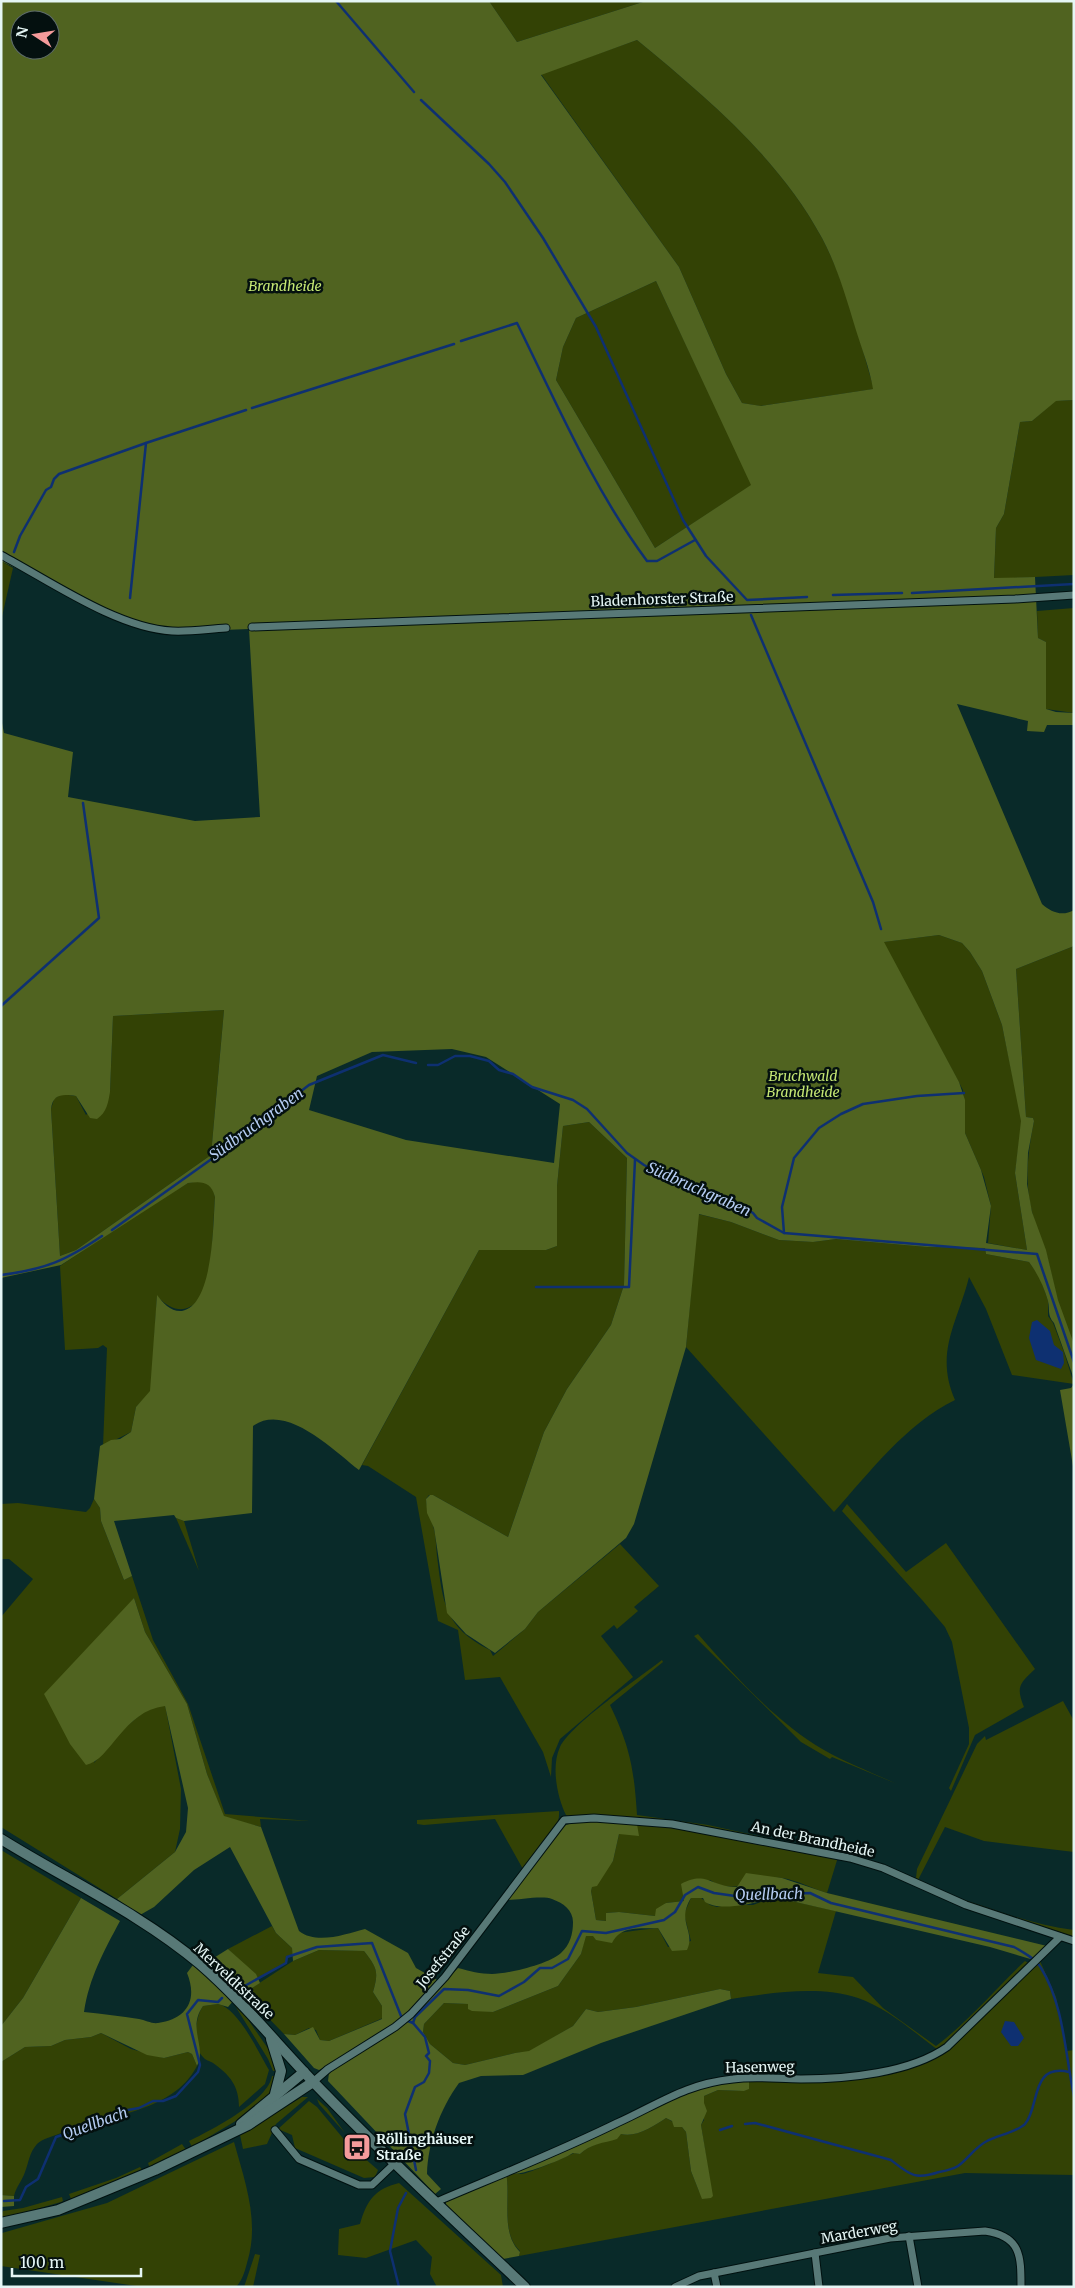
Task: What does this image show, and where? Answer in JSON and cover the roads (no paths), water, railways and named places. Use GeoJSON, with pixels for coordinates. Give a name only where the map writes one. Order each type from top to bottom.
{"type":"FeatureCollection","features":[{"type":"Feature","properties":{"kind":"main road","name":"Merveldtstraße"},"geometry":{"type":"LineString","coordinates":[[1,1839],[152,1930],[199,1963],[394,2164],[523,2286]]}},
{"type":"Feature","properties":{"kind":"main road"},"geometry":{"type":"LineString","coordinates":[[268,2032],[282,2071],[274,2097]]}},
{"type":"Feature","properties":{"kind":"main road"},"geometry":{"type":"LineString","coordinates":[[234,2132],[304,2072]]}},
{"type":"Feature","properties":{"kind":"main road"},"geometry":{"type":"LineString","coordinates":[[1,2223],[69,2206],[155,2170],[234,2132],[271,2111],[313,2082]]}},
{"type":"Feature","properties":{"kind":"street"},"geometry":{"type":"LineString","coordinates":[[1,555],[109,613],[132,623],[171,631],[226,628]]}},
{"type":"Feature","properties":{"kind":"street","name":"Bladenhorster Straße"},"geometry":{"type":"LineString","coordinates":[[252,627],[996,600],[1074,595]]}},
{"type":"Feature","properties":{"kind":"street","name":"An der Brandheide"},"geometry":{"type":"LineString","coordinates":[[564,1820],[594,1818],[672,1824],[843,1856],[883,1868],[966,1905],[1074,1942]]}},
{"type":"Feature","properties":{"kind":"street","name":"Josefstraße"},"geometry":{"type":"LineString","coordinates":[[313,2082],[328,2068],[389,2031],[411,2014],[445,1977],[564,1820]]}},
{"type":"Feature","properties":{"kind":"street","name":"Hasenweg"},"geometry":{"type":"LineString","coordinates":[[436,2202],[618,2123],[676,2092],[697,2084],[735,2078],[804,2079],[863,2074],[903,2068],[927,2059],[947,2047],[1060,1937]]}},
{"type":"Feature","properties":{"kind":"street"},"geometry":{"type":"LineString","coordinates":[[275,2130],[299,2159],[358,2185],[372,2185],[394,2164]]}},
{"type":"Feature","properties":{"kind":"street","name":"Marderweg"},"geometry":{"type":"LineString","coordinates":[[675,2287],[699,2276],[909,2236],[985,2231],[997,2233],[1008,2239],[1017,2249],[1021,2262],[1021,2287]]}},
{"type":"Feature","properties":{"kind":"street"},"geometry":{"type":"LineString","coordinates":[[909,2236],[918,2287]]}},
{"type":"Feature","properties":{"kind":"street"},"geometry":{"type":"LineString","coordinates":[[815,2253],[819,2287]]}},
{"type":"Feature","properties":{"kind":"street"},"geometry":{"type":"LineString","coordinates":[[714,2273],[717,2287]]}},
{"type":"Feature","properties":{"kind":"water"},"geometry":{"type":"Polygon","coordinates":[[[1037,1320],[1050,1331],[1054,1345],[1063,1352],[1064,1363],[1061,1369],[1036,1360],[1029,1338],[1032,1322],[1037,1320]]]}},
{"type":"Feature","properties":{"kind":"water"},"geometry":{"type":"Polygon","coordinates":[[[1005,2021],[1014,2022],[1024,2038],[1018,2046],[1011,2046],[1001,2032],[1005,2021]]]}},
{"type":"Feature","properties":{"kind":"waterway"},"geometry":{"type":"LineString","coordinates":[[336,1],[414,92]]}},
{"type":"Feature","properties":{"kind":"waterway"},"geometry":{"type":"LineString","coordinates":[[421,100],[489,164],[505,182],[543,238],[596,327],[683,520],[706,556],[747,600],[807,597]]}},
{"type":"Feature","properties":{"kind":"waterway"},"geometry":{"type":"LineString","coordinates":[[461,341],[517,323],[561,415],[593,475],[647,561],[657,561],[695,540]]}},
{"type":"Feature","properties":{"kind":"waterway"},"geometry":{"type":"LineString","coordinates":[[252,408],[454,344]]}},
{"type":"Feature","properties":{"kind":"waterway"},"geometry":{"type":"LineString","coordinates":[[130,598],[146,443],[246,410]]}},
{"type":"Feature","properties":{"kind":"waterway"},"geometry":{"type":"LineString","coordinates":[[14,552],[20,536],[46,490],[51,487],[54,479],[59,474],[146,443]]}},
{"type":"Feature","properties":{"kind":"waterway"},"geometry":{"type":"LineString","coordinates":[[912,593],[1074,584]]}},
{"type":"Feature","properties":{"kind":"waterway"},"geometry":{"type":"LineString","coordinates":[[833,595],[902,593]]}},
{"type":"Feature","properties":{"kind":"waterway"},"geometry":{"type":"LineString","coordinates":[[751,615],[873,902],[881,929]]}},
{"type":"Feature","properties":{"kind":"waterway"},"geometry":{"type":"LineString","coordinates":[[1,1006],[99,918],[83,803]]}},
{"type":"Feature","properties":{"kind":"waterway","name":"Südbruchgraben"},"geometry":{"type":"LineString","coordinates":[[112,1230],[227,1148],[309,1085],[383,1055],[416,1063]]}},
{"type":"Feature","properties":{"kind":"waterway","name":"Südbruchgraben"},"geometry":{"type":"LineString","coordinates":[[428,1065],[438,1065],[455,1056],[470,1056],[489,1061],[499,1070],[513,1074],[532,1087],[573,1100],[587,1109],[627,1153],[644,1165],[682,1184],[737,1203],[753,1213],[757,1218],[784,1233],[1037,1254],[1074,1362]]}},
{"type":"Feature","properties":{"kind":"waterway"},"geometry":{"type":"LineString","coordinates":[[784,1233],[782,1207],[794,1158],[819,1128],[841,1114],[863,1104],[917,1096],[964,1093]]}},
{"type":"Feature","properties":{"kind":"waterway"},"geometry":{"type":"LineString","coordinates":[[536,1287],[629,1287],[635,1160]]}},
{"type":"Feature","properties":{"kind":"waterway","name":"Südbruchgraben"},"geometry":{"type":"LineString","coordinates":[[1,1275],[31,1270],[54,1263],[77,1252],[102,1236]]}},
{"type":"Feature","properties":{"kind":"waterway","name":"Quellbach"},"geometry":{"type":"LineString","coordinates":[[408,2021],[413,2023],[415,2017],[444,1989],[468,1990],[499,1996],[524,1982],[540,1968],[552,1968],[568,1959],[582,1931],[606,1933],[664,1920],[675,1912],[685,1895],[698,1887],[714,1893],[735,1896],[810,1893],[831,1903],[1014,1947],[1033,1959],[1049,1982],[1055,1998],[1063,2030],[1074,2096]]}},
{"type":"Feature","properties":{"kind":"waterway","name":"Quellbach"},"geometry":{"type":"LineString","coordinates":[[241,1988],[286,1963],[287,1957],[317,1947],[372,1943],[401,2016]]}},
{"type":"Feature","properties":{"kind":"waterway","name":"Quellbach"},"geometry":{"type":"LineString","coordinates":[[4,2201],[20,2200],[26,2187],[38,2179],[56,2137],[100,2122],[117,2112],[139,2108],[153,2101],[163,2101],[176,2096],[198,2072],[200,2065],[187,2014],[198,2000],[218,2002],[222,1998]]}},
{"type":"Feature","properties":{"kind":"waterway"},"geometry":{"type":"LineString","coordinates":[[413,2023],[425,2037],[429,2053],[426,2056],[430,2061],[429,2073],[424,2082],[415,2087],[405,2114],[416,2170]]}},
{"type":"Feature","properties":{"kind":"waterway"},"geometry":{"type":"LineString","coordinates":[[745,2124],[755,2123],[891,2160],[913,2175],[924,2176],[956,2167],[991,2139],[1022,2127],[1030,2117],[1042,2080],[1048,2074],[1057,2071],[1069,2072]]}},
{"type":"Feature","properties":{"kind":"waterway"},"geometry":{"type":"LineString","coordinates":[[720,2130],[732,2126]]}},
{"type":"Feature","properties":{"kind":"waterway"},"geometry":{"type":"LineString","coordinates":[[399,2287],[390,2251],[398,2208],[406,2193]]}},
{"type":"Feature","properties":{"kind":"place","name":"Röllinghäuser Straße"},"geometry":{"type":"Point","coordinates":[357,2147]}},
{"type":"Feature","properties":{"kind":"park label","name":"Brandheide"},"geometry":{"type":"Point","coordinates":[285,286]}},
{"type":"Feature","properties":{"kind":"park label","name":"Bruchwald Brandheide"},"geometry":{"type":"Point","coordinates":[803,1084]}}]}
